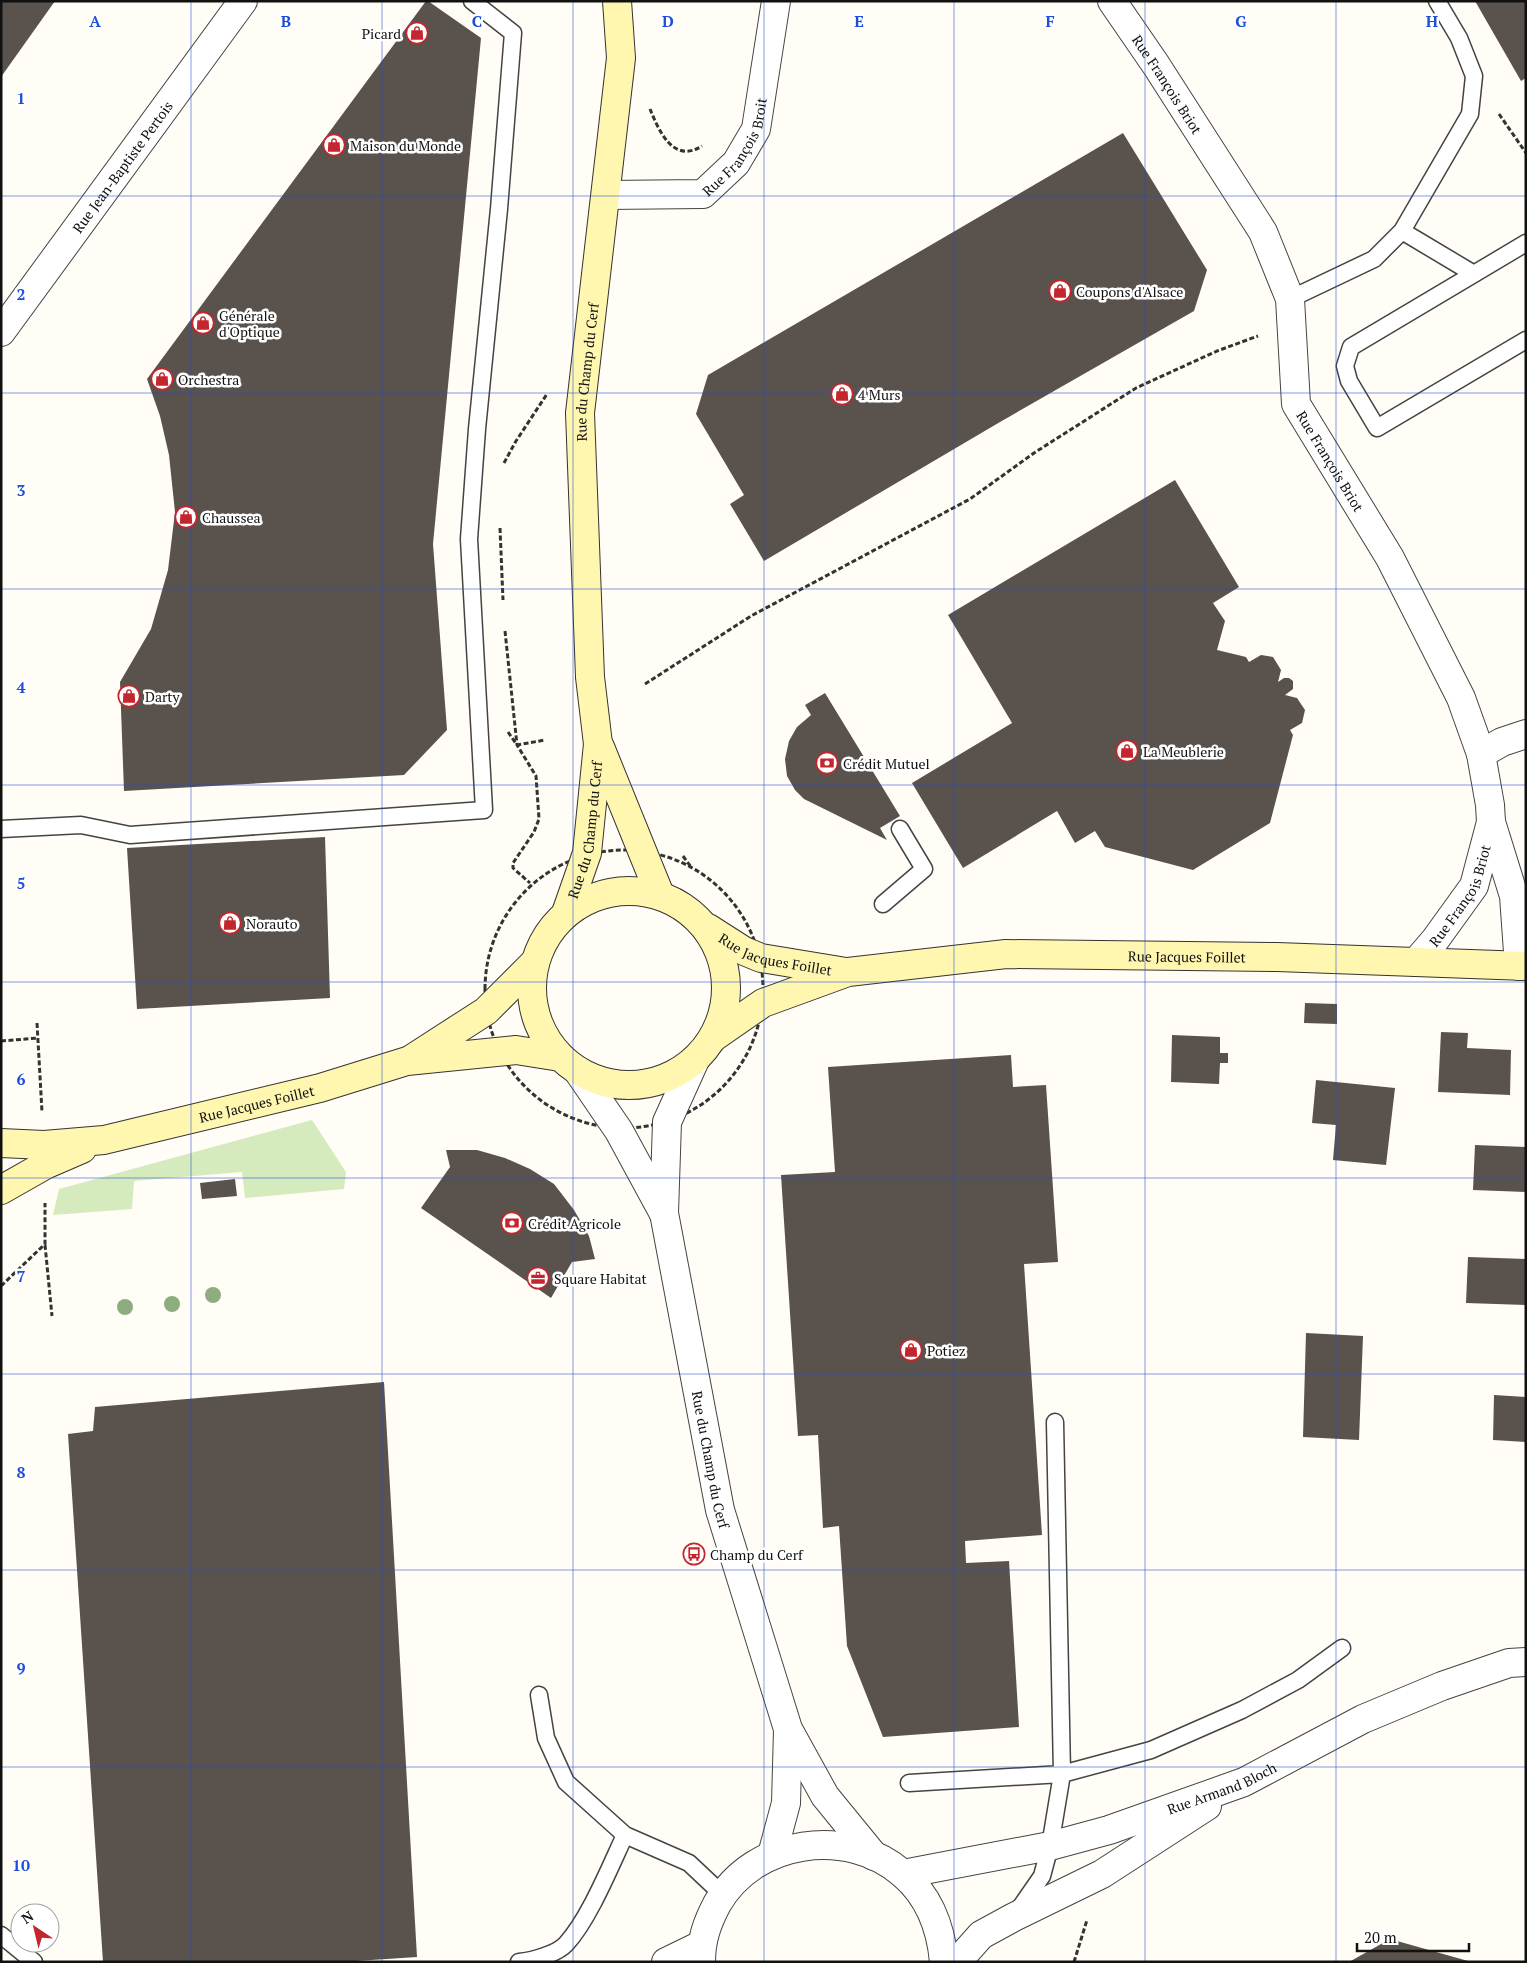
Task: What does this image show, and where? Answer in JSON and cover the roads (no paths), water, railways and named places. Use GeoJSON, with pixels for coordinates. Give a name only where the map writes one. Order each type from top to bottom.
{"type":"FeatureCollection","features":[{"type":"Feature","properties":{"kind":"main road","name":"Rue du Champ du Cerf"},"geometry":{"type":"LineString","coordinates":[[566,913],[587,853],[598,744],[590,677],[580,413],[582,379],[606,195],[621,58],[617,1]]}},
{"type":"Feature","properties":{"kind":"main road","name":"Rue du Champ du Cerf"},"geometry":{"type":"LineString","coordinates":[[598,744],[660,895]]}},
{"type":"Feature","properties":{"kind":"main road"},"geometry":{"type":"LineString","coordinates":[[407,1061],[516,1050],[569,1064],[606,1083],[638,1085],[668,1077],[695,1060],[714,1037],[724,1009],[727,981],[721,952],[706,927],[686,908],[660,895],[628,890],[595,896],[566,913],[547,935],[535,962],[532,996],[540,1029],[569,1064]]}},
{"type":"Feature","properties":{"kind":"main road","name":"Rue Jacques Foillet"},"geometry":{"type":"LineString","coordinates":[[706,927],[744,952],[761,958],[848,972]]}},
{"type":"Feature","properties":{"kind":"main road","name":"Rue Jacques Foillet"},"geometry":{"type":"LineString","coordinates":[[714,1037],[764,1003],[848,972],[1006,954],[1277,957],[1522,966]]}},
{"type":"Feature","properties":{"kind":"main road"},"geometry":{"type":"LineString","coordinates":[[407,1061],[486,1011],[535,962]]}},
{"type":"Feature","properties":{"kind":"main road","name":"Rue Jacques Foillet"},"geometry":{"type":"LineString","coordinates":[[1,1142],[44,1146],[104,1140],[320,1088],[407,1061]]}},
{"type":"Feature","properties":{"kind":"main road","name":"Rue Jacques Foillet"},"geometry":{"type":"LineString","coordinates":[[1,1190],[45,1166],[104,1140]]}},
{"type":"Feature","properties":{"kind":"street","name":"Rue Jean-Baptiste Pertois"},"geometry":{"type":"LineString","coordinates":[[1,332],[243,1]]}},
{"type":"Feature","properties":{"kind":"street","name":"Rue François Broit"},"geometry":{"type":"LineString","coordinates":[[606,195],[703,194],[736,163],[756,129],[776,1]]}},
{"type":"Feature","properties":{"kind":"street","name":"Rue François Briot"},"geometry":{"type":"LineString","coordinates":[[1112,1],[1156,65],[1263,232],[1291,312],[1296,404],[1390,558],[1461,698],[1481,754],[1491,822],[1514,896],[1522,966]]}},
{"type":"Feature","properties":{"kind":"street"},"geometry":{"type":"LineString","coordinates":[[1481,754],[1502,742],[1526,734]]}},
{"type":"Feature","properties":{"kind":"street","name":"Rue François Briot"},"geometry":{"type":"LineString","coordinates":[[1416,962],[1435,940],[1474,886],[1491,822]]}},
{"type":"Feature","properties":{"kind":"street","name":"Rue du Champ du Cerf"},"geometry":{"type":"LineString","coordinates":[[695,1060],[667,1122],[664,1213],[720,1510],[788,1729],[825,1796],[874,1856]]}},
{"type":"Feature","properties":{"kind":"street","name":"Rue du Champ du Cerf"},"geometry":{"type":"LineString","coordinates":[[569,1064],[619,1131],[664,1213]]}},
{"type":"Feature","properties":{"kind":"street","name":"Rue Armand Bloch"},"geometry":{"type":"LineString","coordinates":[[903,1874],[1050,1846],[1108,1830],[1244,1782],[1372,1715],[1442,1686],[1509,1663],[1526,1662]]}},
{"type":"Feature","properties":{"kind":"street","name":"Rue du Champ du Cerf"},"geometry":{"type":"LineString","coordinates":[[772,1855],[786,1802],[788,1729]]}},
{"type":"Feature","properties":{"kind":"street"},"geometry":{"type":"LineString","coordinates":[[957,1962],[982,1935],[1014,1917],[1102,1874],[1244,1782]]}},
{"type":"Feature","properties":{"kind":"street"},"geometry":{"type":"LineString","coordinates":[[666,1962],[701,1953],[709,1919],[722,1895],[753,1865],[772,1855],[805,1846],[840,1845],[874,1856],[903,1874],[927,1903],[942,1937],[944,1962]]}},
{"type":"Feature","properties":{"kind":"lane"},"geometry":{"type":"LineString","coordinates":[[1,829],[80,825],[130,835],[484,810],[469,539],[477,429],[499,209],[513,33],[472,1]]}},
{"type":"Feature","properties":{"kind":"lane"},"geometry":{"type":"LineString","coordinates":[[1291,312],[1374,259],[1402,231],[1470,114],[1474,76],[1459,38],[1437,1]]}},
{"type":"Feature","properties":{"kind":"lane"},"geometry":{"type":"LineString","coordinates":[[1402,231],[1474,274]]}},
{"type":"Feature","properties":{"kind":"lane"},"geometry":{"type":"LineString","coordinates":[[1526,243],[1351,347],[1345,366],[1349,381],[1377,428],[1526,340]]}},
{"type":"Feature","properties":{"kind":"lane"},"geometry":{"type":"LineString","coordinates":[[883,904],[924,869],[900,829]]}},
{"type":"Feature","properties":{"kind":"lane"},"geometry":{"type":"LineString","coordinates":[[1014,1917],[1042,1876],[1050,1846],[1062,1774],[1055,1422]]}},
{"type":"Feature","properties":{"kind":"lane"},"geometry":{"type":"LineString","coordinates":[[909,1783],[1062,1774],[1151,1750],[1242,1710],[1298,1680],[1342,1648]]}},
{"type":"Feature","properties":{"kind":"lane"},"geometry":{"type":"LineString","coordinates":[[539,1695],[546,1738],[566,1782],[625,1835],[689,1863],[722,1895]]}},
{"type":"Feature","properties":{"kind":"lane"},"geometry":{"type":"LineString","coordinates":[[519,1962],[533,1960],[565,1946],[584,1917],[625,1835]]}},
{"type":"Feature","properties":{"kind":"lane"},"geometry":{"type":"LineString","coordinates":[[1,1935],[34,1962]]}},
{"type":"Feature","properties":{"kind":"place","name":"Picard"},"geometry":{"type":"Point","coordinates":[417,33]}},
{"type":"Feature","properties":{"kind":"place","name":"Maison du Monde"},"geometry":{"type":"Point","coordinates":[334,145]}},
{"type":"Feature","properties":{"kind":"place","name":"Coupons d'Alsace"},"geometry":{"type":"Point","coordinates":[1060,291]}},
{"type":"Feature","properties":{"kind":"place","name":"Générale d'Optique"},"geometry":{"type":"Point","coordinates":[203,323]}},
{"type":"Feature","properties":{"kind":"place","name":"Orchestra"},"geometry":{"type":"Point","coordinates":[162,379]}},
{"type":"Feature","properties":{"kind":"place","name":"4 Murs"},"geometry":{"type":"Point","coordinates":[842,394]}},
{"type":"Feature","properties":{"kind":"place","name":"Chaussea"},"geometry":{"type":"Point","coordinates":[186,517]}},
{"type":"Feature","properties":{"kind":"place","name":"Darty"},"geometry":{"type":"Point","coordinates":[129,696]}},
{"type":"Feature","properties":{"kind":"place","name":"La Meublerie"},"geometry":{"type":"Point","coordinates":[1127,751]}},
{"type":"Feature","properties":{"kind":"place","name":"Crédit Mutuel"},"geometry":{"type":"Point","coordinates":[827,763]}},
{"type":"Feature","properties":{"kind":"place","name":"Norauto"},"geometry":{"type":"Point","coordinates":[230,923]}},
{"type":"Feature","properties":{"kind":"place","name":"Crédit Agricole"},"geometry":{"type":"Point","coordinates":[512,1223]}},
{"type":"Feature","properties":{"kind":"place","name":"Square Habitat"},"geometry":{"type":"Point","coordinates":[538,1278]}},
{"type":"Feature","properties":{"kind":"place","name":"Potiez"},"geometry":{"type":"Point","coordinates":[911,1350]}},
{"type":"Feature","properties":{"kind":"place","name":"Champ du Cerf"},"geometry":{"type":"Point","coordinates":[694,1554]}}]}
